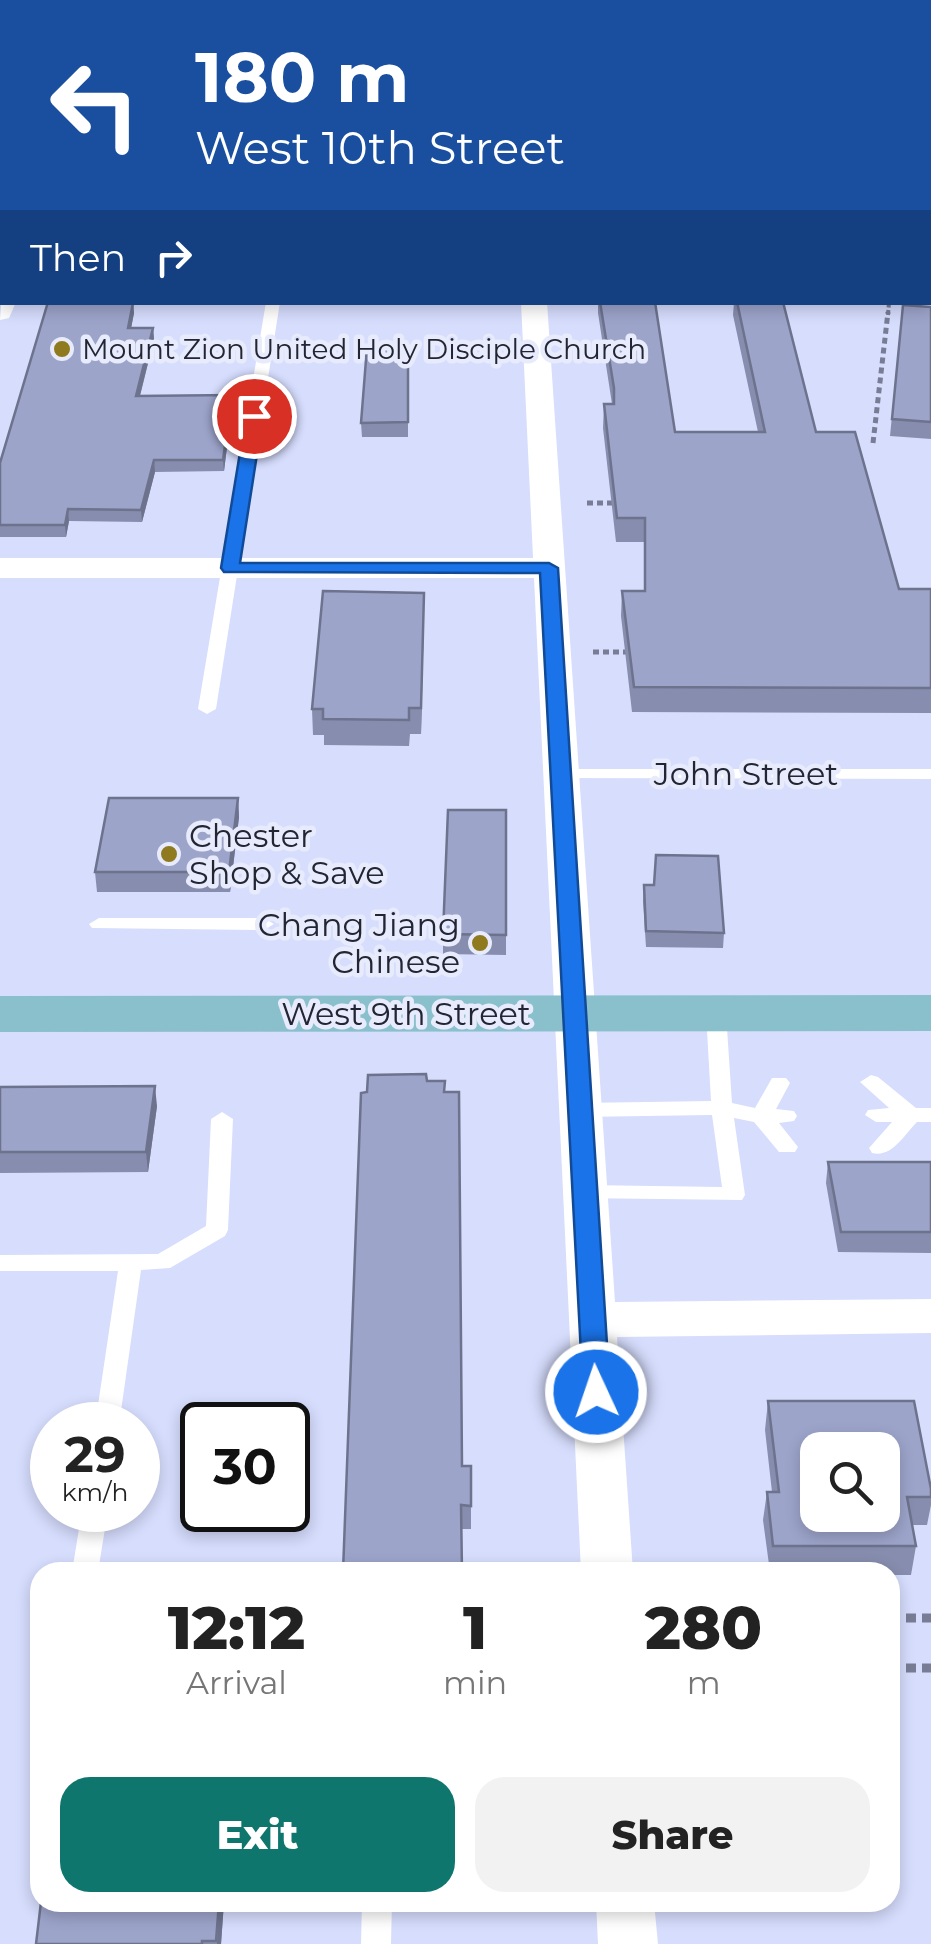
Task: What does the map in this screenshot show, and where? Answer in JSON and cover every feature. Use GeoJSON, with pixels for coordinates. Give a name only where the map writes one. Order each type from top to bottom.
{"type":"FeatureCollection","features":[{"type":"Feature","properties":{"kind":"main road","name":"West 9th Street"},"geometry":{"type":"LineString","coordinates":[[0,1014],[930,1016]]}},
{"type":"Feature","properties":{"kind":"street"},"geometry":{"type":"LineString","coordinates":[[534,305],[606,1562]]}},
{"type":"Feature","properties":{"kind":"street"},"geometry":{"type":"LineString","coordinates":[[0,568],[549,568]]}},
{"type":"Feature","properties":{"kind":"street"},"geometry":{"type":"LineString","coordinates":[[592,1320],[931,1316]]}},
{"type":"Feature","properties":{"kind":"street"},"geometry":{"type":"LineString","coordinates":[[626,1912],[628,1944]]}},
{"type":"Feature","properties":{"kind":"lane"},"geometry":{"type":"LineString","coordinates":[[207,709],[272,305]]}},
{"type":"Feature","properties":{"kind":"lane","name":"John Street"},"geometry":{"type":"LineString","coordinates":[[562,774],[931,774]]}},
{"type":"Feature","properties":{"kind":"lane"},"geometry":{"type":"LineString","coordinates":[[99,924],[264,924]]}},
{"type":"Feature","properties":{"kind":"lane"},"geometry":{"type":"LineString","coordinates":[[585,1194],[734,1195],[722,1108],[716,1014]]}},
{"type":"Feature","properties":{"kind":"lane"},"geometry":{"type":"LineString","coordinates":[[871,1082],[921,1115]]}},
{"type":"Feature","properties":{"kind":"lane"},"geometry":{"type":"LineString","coordinates":[[760,1116],[779,1083]]}},
{"type":"Feature","properties":{"kind":"lane"},"geometry":{"type":"LineString","coordinates":[[580,1110],[722,1108],[760,1116],[786,1116]]}},
{"type":"Feature","properties":{"kind":"lane"},"geometry":{"type":"LineString","coordinates":[[876,1115],[921,1115]]}},
{"type":"Feature","properties":{"kind":"lane"},"geometry":{"type":"LineString","coordinates":[[880,1148],[921,1115]]}},
{"type":"Feature","properties":{"kind":"lane"},"geometry":{"type":"LineString","coordinates":[[760,1116],[788,1147]]}},
{"type":"Feature","properties":{"kind":"lane"},"geometry":{"type":"LineString","coordinates":[[0,1263],[162,1262],[218,1230],[222,1118]]}},
{"type":"Feature","properties":{"kind":"lane"},"geometry":{"type":"LineString","coordinates":[[111,1402],[132,1263]]}},
{"type":"Feature","properties":{"kind":"lane"},"geometry":{"type":"LineString","coordinates":[[86,1562],[91,1532]]}},
{"type":"Feature","properties":{"kind":"lane"},"geometry":{"type":"LineString","coordinates":[[376,1944],[377,1912]]}},
{"type":"Feature","properties":{"kind":"path"},"geometry":{"type":"LineString","coordinates":[[873,443],[889,305]]}},
{"type":"Feature","properties":{"kind":"path"},"geometry":{"type":"LineString","coordinates":[[546,503],[624,503]]}},
{"type":"Feature","properties":{"kind":"path"},"geometry":{"type":"LineString","coordinates":[[554,652],[650,652]]}},
{"type":"Feature","properties":{"kind":"path"},"geometry":{"type":"LineString","coordinates":[[900,1618],[931,1618]]}},
{"type":"Feature","properties":{"kind":"path"},"geometry":{"type":"LineString","coordinates":[[900,1668],[931,1668]]}},
{"type":"Feature","properties":{"kind":"building"},"geometry":{"type":"Polygon","coordinates":[[[47,305],[133,305],[128,328],[153,328],[136,396],[232,395],[223,460],[154,460],[141,510],[68,509],[65,525],[0,525],[0,463],[47,305]]]}},
{"type":"Feature","properties":{"kind":"building"},"geometry":{"type":"Polygon","coordinates":[[[600,305],[655,305],[675,432],[765,432],[738,305],[784,305],[816,432],[855,432],[899,589],[931,589],[931,688],[634,687],[622,591],[645,591],[645,518],[617,518],[604,404],[614,404],[600,305]]]}},
{"type":"Feature","properties":{"kind":"building"},"geometry":{"type":"Polygon","coordinates":[[[903,305],[931,307],[931,422],[892,419],[903,305]]]}},
{"type":"Feature","properties":{"kind":"building"},"geometry":{"type":"Polygon","coordinates":[[[367,347],[408,347],[408,422],[361,423],[367,347]]]}},
{"type":"Feature","properties":{"kind":"building"},"geometry":{"type":"Polygon","coordinates":[[[323,591],[424,593],[421,708],[409,708],[409,720],[323,719],[323,709],[312,709],[323,591]]]}},
{"type":"Feature","properties":{"kind":"building","name":"Chester Shop & Save"},"geometry":{"type":"Polygon","coordinates":[[[109,798],[238,798],[229,872],[95,872],[109,798]]]}},
{"type":"Feature","properties":{"kind":"building"},"geometry":{"type":"Polygon","coordinates":[[[448,810],[506,810],[506,935],[443,934],[448,810]]]}},
{"type":"Feature","properties":{"kind":"building"},"geometry":{"type":"Polygon","coordinates":[[[656,855],[718,856],[724,933],[646,931],[644,885],[654,885],[656,855]]]}},
{"type":"Feature","properties":{"kind":"building"},"geometry":{"type":"Polygon","coordinates":[[[426,1074],[427,1081],[445,1081],[444,1092],[459,1092],[462,1466],[471,1466],[471,1506],[461,1505],[462,1562],[343,1562],[361,1093],[367,1092],[368,1075],[426,1074]]]}},
{"type":"Feature","properties":{"kind":"building"},"geometry":{"type":"Polygon","coordinates":[[[155,1086],[146,1152],[0,1152],[0,1087],[155,1086]]]}},
{"type":"Feature","properties":{"kind":"building"},"geometry":{"type":"Polygon","coordinates":[[[828,1162],[931,1162],[931,1232],[841,1232],[828,1162]]]}},
{"type":"Feature","properties":{"kind":"building"},"geometry":{"type":"Polygon","coordinates":[[[768,1401],[914,1401],[931,1489],[931,1497],[907,1497],[916,1546],[773,1546],[767,1492],[779,1492],[768,1401]]]}},
{"type":"Feature","properties":{"kind":"building"},"geometry":{"type":"Polygon","coordinates":[[[40,1912],[218,1912],[216,1941],[202,1944],[36,1944],[40,1912]]]}},
{"type":"Feature","properties":{"kind":"place","name":"Mount Zion United Holy Disciple Church"},"geometry":{"type":"Point","coordinates":[62,349]}},
{"type":"Feature","properties":{"kind":"place","name":"Chester Shop & Save"},"geometry":{"type":"Point","coordinates":[169,854]}},
{"type":"Feature","properties":{"kind":"place","name":"Chang Jiang Chinese"},"geometry":{"type":"Point","coordinates":[480,943]}},
{"type":"Feature","properties":{"kind":"route"},"geometry":{"type":"LineString","coordinates":[[254,416],[230,568],[549,568],[596,1392]]}}]}
